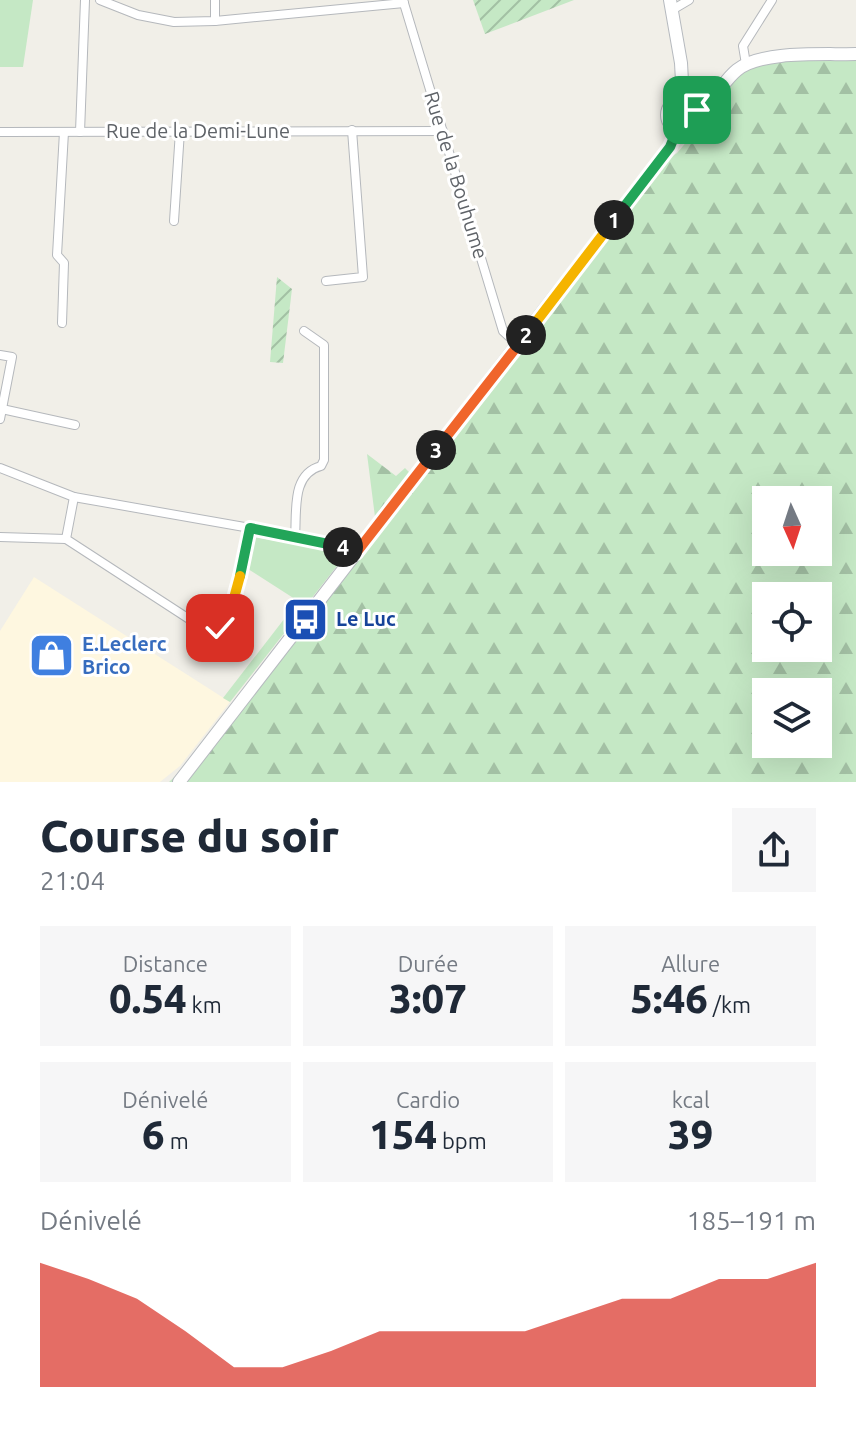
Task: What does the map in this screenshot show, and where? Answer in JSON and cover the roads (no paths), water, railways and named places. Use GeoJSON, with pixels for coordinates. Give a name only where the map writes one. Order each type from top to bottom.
{"type":"FeatureCollection","features":[{"type":"Feature","properties":{"kind":"main road"},"geometry":{"type":"LineString","coordinates":[[671,5],[681,63],[683,99]]}},
{"type":"Feature","properties":{"kind":"main road"},"geometry":{"type":"LineString","coordinates":[[697,110],[705,107],[736,70],[746,64],[776,58],[856,54]]}},
{"type":"Feature","properties":{"kind":"main road"},"geometry":{"type":"LineString","coordinates":[[683,99],[692,102],[697,110],[697,119],[686,130],[677,130],[669,124],[667,115],[670,105],[683,99]]}},
{"type":"Feature","properties":{"kind":"main road"},"geometry":{"type":"LineString","coordinates":[[169,782],[180,776],[219,734],[670,147],[677,130]]}},
{"type":"Feature","properties":{"kind":"street"},"geometry":{"type":"LineString","coordinates":[[80,132],[85,0]]}},
{"type":"Feature","properties":{"kind":"street"},"geometry":{"type":"LineString","coordinates":[[100,0],[138,15],[174,22],[215,21],[403,1]]}},
{"type":"Feature","properties":{"kind":"street"},"geometry":{"type":"LineString","coordinates":[[215,0],[215,21]]}},
{"type":"Feature","properties":{"kind":"street"},"geometry":{"type":"LineString","coordinates":[[671,5],[689,0]]}},
{"type":"Feature","properties":{"kind":"street"},"geometry":{"type":"LineString","coordinates":[[746,64],[741,49],[772,0]]}},
{"type":"Feature","properties":{"kind":"street","name":"Rue de la Bouhume"},"geometry":{"type":"LineString","coordinates":[[403,1],[503,331],[518,345]]}},
{"type":"Feature","properties":{"kind":"street"},"geometry":{"type":"LineString","coordinates":[[326,281],[363,277],[352,130]]}},
{"type":"Feature","properties":{"kind":"street"},"geometry":{"type":"LineString","coordinates":[[174,221],[180,131]]}},
{"type":"Feature","properties":{"kind":"street","name":"Rue de la Demi-Lune"},"geometry":{"type":"LineString","coordinates":[[0,132],[443,131]]}},
{"type":"Feature","properties":{"kind":"street"},"geometry":{"type":"LineString","coordinates":[[62,323],[64,263],[57,255],[64,132]]}},
{"type":"Feature","properties":{"kind":"street"},"geometry":{"type":"LineString","coordinates":[[295,537],[299,483],[303,474],[321,466],[324,460],[324,345],[304,331]]}},
{"type":"Feature","properties":{"kind":"street"},"geometry":{"type":"LineString","coordinates":[[0,355],[12,357],[0,419]]}},
{"type":"Feature","properties":{"kind":"street"},"geometry":{"type":"LineString","coordinates":[[2,409],[75,425]]}},
{"type":"Feature","properties":{"kind":"street"},"geometry":{"type":"LineString","coordinates":[[0,468],[74,497],[250,528],[356,553]]}},
{"type":"Feature","properties":{"kind":"street"},"geometry":{"type":"LineString","coordinates":[[66,539],[74,497]]}},
{"type":"Feature","properties":{"kind":"street"},"geometry":{"type":"LineString","coordinates":[[0,537],[66,539],[206,630],[213,631],[220,628],[231,609],[250,528]]}},
{"type":"Feature","properties":{"kind":"place","name":"Le Luc"},"geometry":{"type":"Point","coordinates":[305,619]}},
{"type":"Feature","properties":{"kind":"place","name":"E.Leclerc Brico"},"geometry":{"type":"Point","coordinates":[51,656]}}]}
